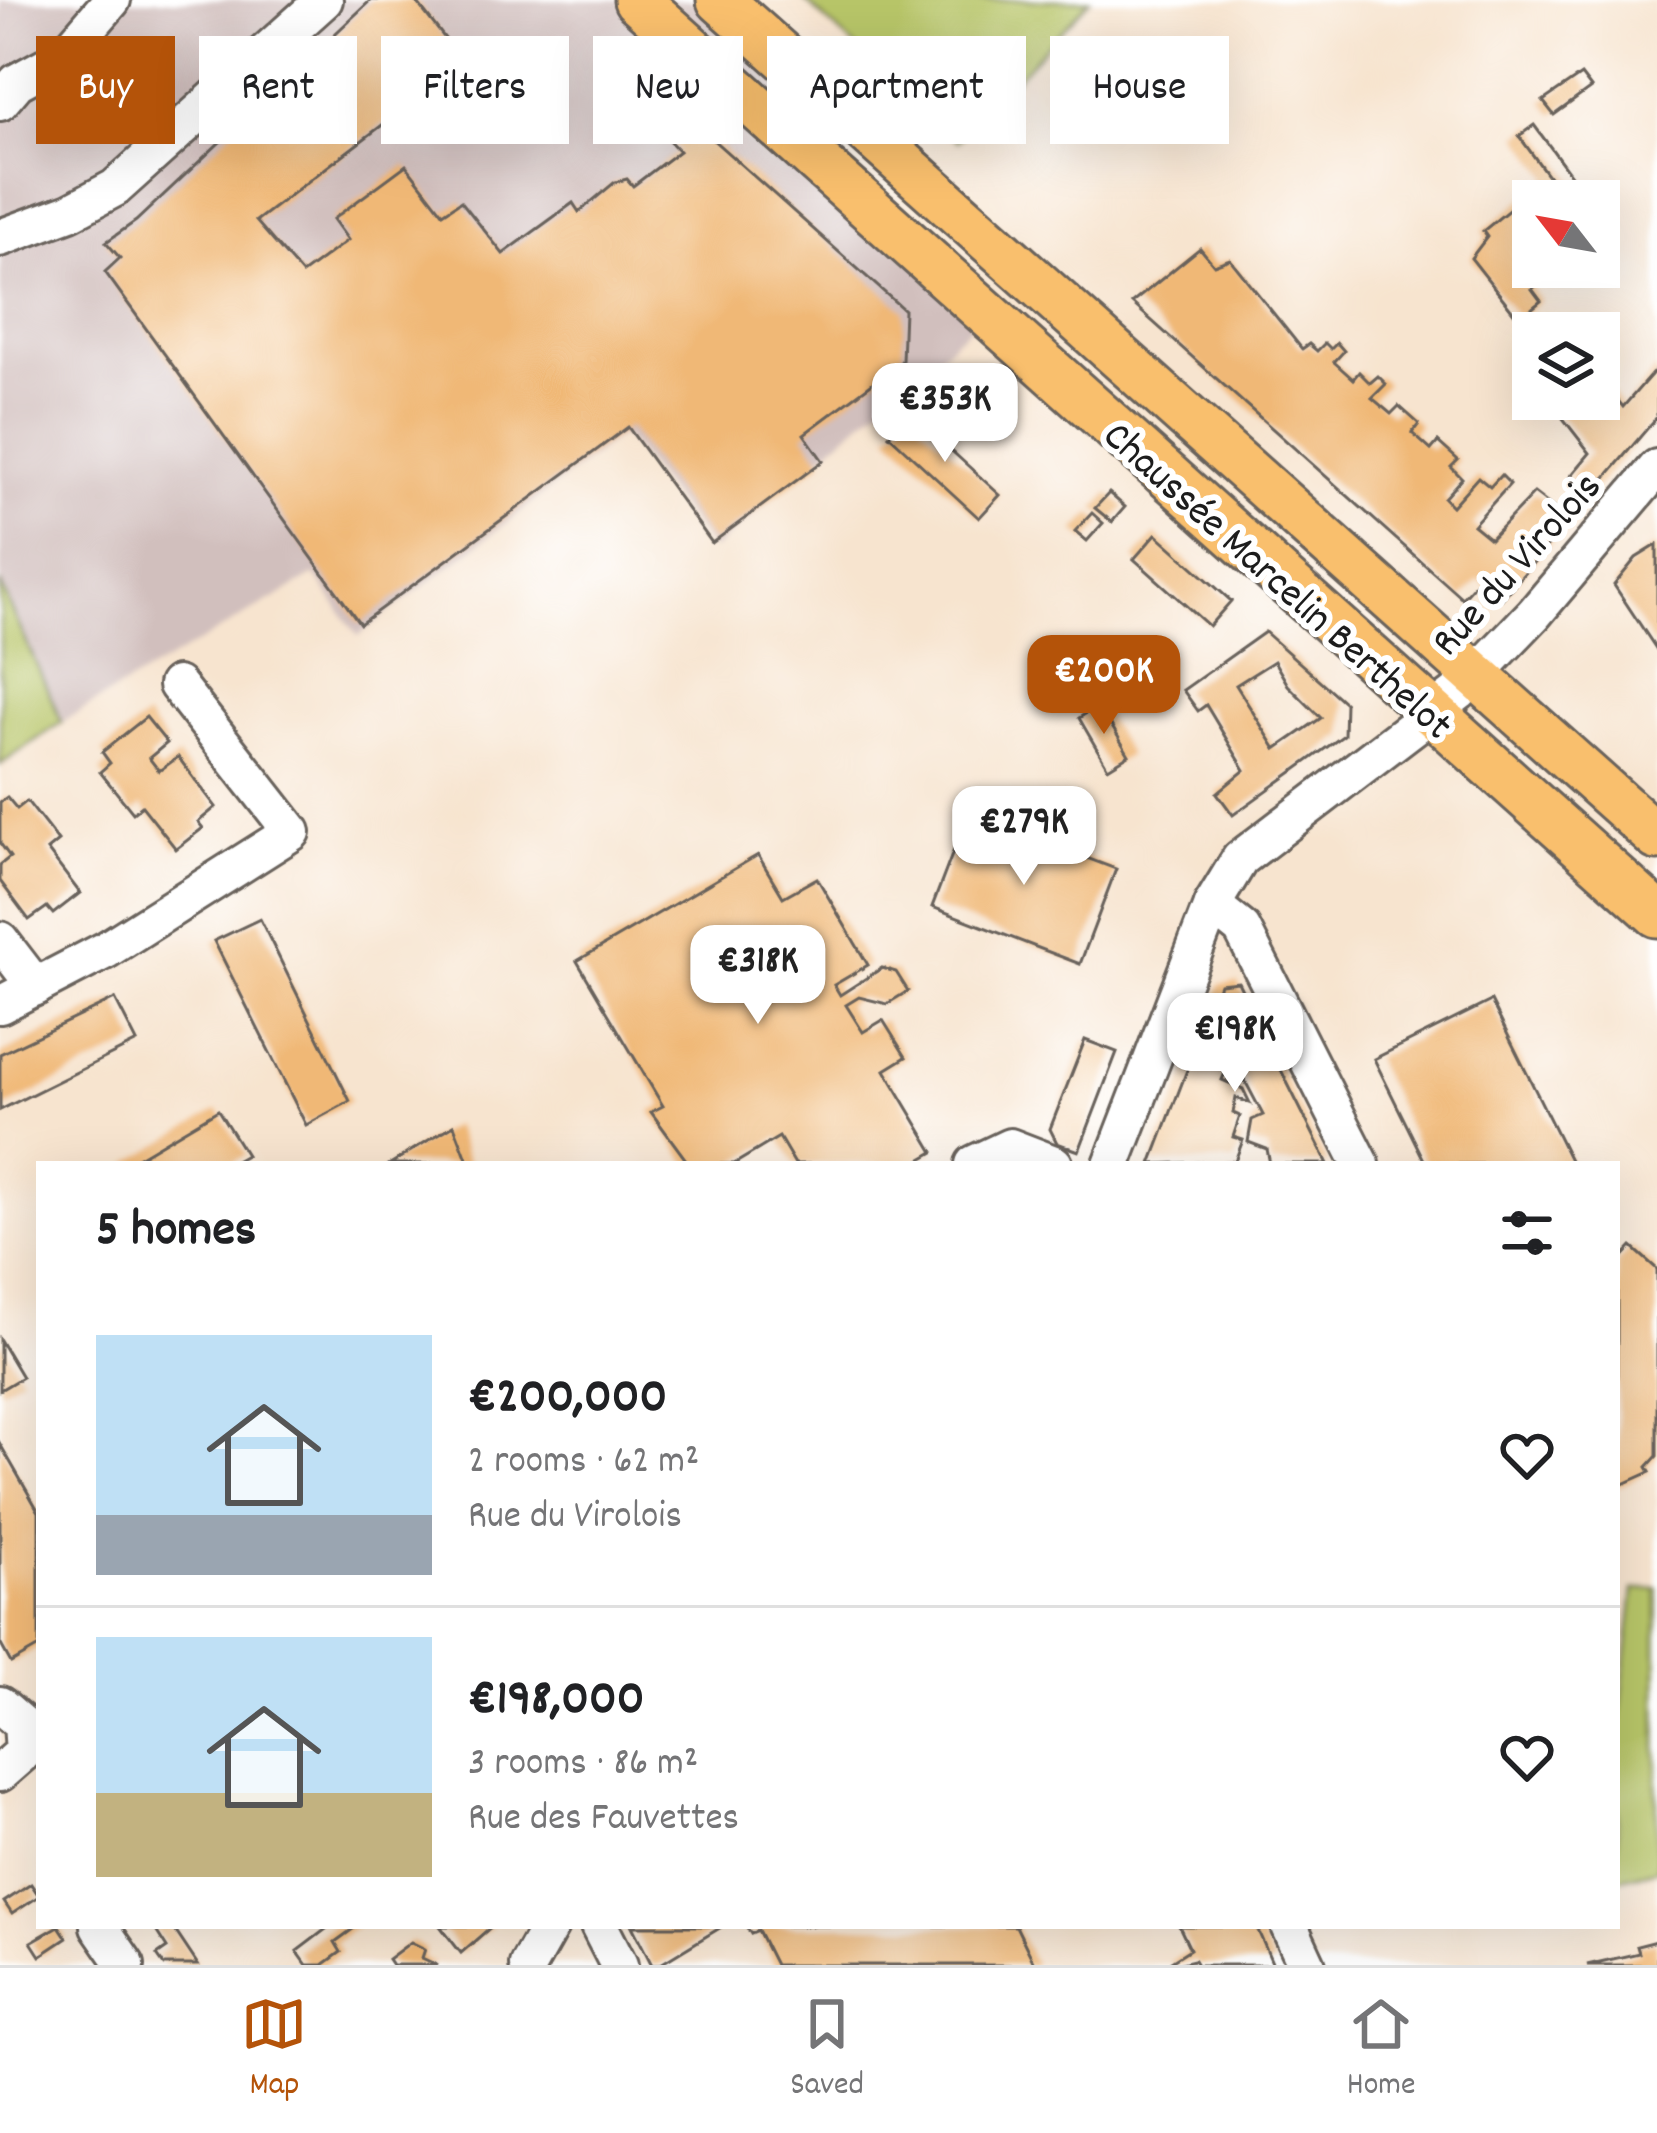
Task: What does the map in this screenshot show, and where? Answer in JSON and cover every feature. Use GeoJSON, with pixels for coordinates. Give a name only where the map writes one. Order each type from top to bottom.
{"type":"FeatureCollection","features":[{"type":"Feature","properties":{"kind":"main road","name":"Chaussée Marcelin Berthelot"},"geometry":{"type":"LineString","coordinates":[[637,0],[1657,914]]}},
{"type":"Feature","properties":{"kind":"main road"},"geometry":{"type":"LineString","coordinates":[[685,0],[767,57]]}},
{"type":"Feature","properties":{"kind":"main road","name":"Chaussée Marcelin Berthelot"},"geometry":{"type":"LineString","coordinates":[[720,0],[767,42]]}},
{"type":"Feature","properties":{"kind":"main road","name":"Chaussée Marcelin Berthelot"},"geometry":{"type":"LineString","coordinates":[[881,144],[1657,837]]}},
{"type":"Feature","properties":{"kind":"street"},"geometry":{"type":"LineString","coordinates":[[0,102],[17,82],[63,57],[112,0]]}},
{"type":"Feature","properties":{"kind":"street"},"geometry":{"type":"LineString","coordinates":[[0,238],[70,212],[115,188],[324,0]]}},
{"type":"Feature","properties":{"kind":"street","name":"Rue du Virolois"},"geometry":{"type":"LineString","coordinates":[[1113,1161],[1212,905],[1229,873],[1256,845],[1432,715],[1476,675],[1657,468]]}},
{"type":"Feature","properties":{"kind":"street"},"geometry":{"type":"LineString","coordinates":[[0,1005],[106,950],[292,832],[177,685]]}},
{"type":"Feature","properties":{"kind":"street"},"geometry":{"type":"LineString","coordinates":[[1212,905],[1242,929],[1359,1161]]}},
{"type":"Feature","properties":{"kind":"street"},"geometry":{"type":"LineString","coordinates":[[0,940],[35,987]]}},
{"type":"Feature","properties":{"kind":"street"},"geometry":{"type":"LineString","coordinates":[[980,1161],[1010,1147],[1046,1161]]}},
{"type":"Feature","properties":{"kind":"street"},"geometry":{"type":"LineString","coordinates":[[0,1705],[22,1724],[24,1752],[0,1773]]}},
{"type":"Feature","properties":{"kind":"street"},"geometry":{"type":"LineString","coordinates":[[101,1929],[125,1965]]}},
{"type":"Feature","properties":{"kind":"street"},"geometry":{"type":"LineString","coordinates":[[528,1965],[548,1929]]}},
{"type":"Feature","properties":{"kind":"street"},"geometry":{"type":"LineString","coordinates":[[601,1929],[620,1965]]}},
{"type":"Feature","properties":{"kind":"street"},"geometry":{"type":"LineString","coordinates":[[1290,1929],[1307,1965]]}},
{"type":"Feature","properties":{"kind":"shaded area"},"geometry":{"type":"Polygon","coordinates":[[[0,0],[706,0],[736,36],[593,36],[593,144],[743,144],[743,44],[767,73],[767,144],[826,144],[975,323],[713,550],[622,434],[358,636],[315,575],[62,722],[0,583],[0,0]]]}},
{"type":"Feature","properties":{"kind":"green space"},"geometry":{"type":"Polygon","coordinates":[[[804,0],[1090,0],[1056,36],[1050,36],[1050,42],[1026,68],[1026,36],[843,36],[804,0]]]}},
{"type":"Feature","properties":{"kind":"green space"},"geometry":{"type":"Polygon","coordinates":[[[0,583],[62,722],[0,765],[0,583]]]}},
{"type":"Feature","properties":{"kind":"green space"},"geometry":{"type":"Polygon","coordinates":[[[1657,1588],[1657,1869],[1620,1878],[1620,1714],[1634,1590],[1657,1588]]]}},
{"type":"Feature","properties":{"kind":"building"},"geometry":{"type":"Polygon","coordinates":[[[371,0],[415,0],[443,36],[381,36],[381,126],[256,221],[302,274],[348,240],[333,219],[406,165],[443,213],[461,201],[503,254],[573,203],[579,212],[615,182],[627,179],[633,186],[679,151],[672,144],[718,144],[904,310],[902,361],[804,434],[823,461],[712,543],[628,427],[360,624],[105,272],[120,258],[106,242],[136,221],[218,144],[357,144],[357,36],[333,36],[371,0]]]}},
{"type":"Feature","properties":{"kind":"building"},"geometry":{"type":"Polygon","coordinates":[[[1581,75],[1591,88],[1554,115],[1543,101],[1581,75]]]}},
{"type":"Feature","properties":{"kind":"building"},"geometry":{"type":"Polygon","coordinates":[[[1534,125],[1575,180],[1545,180],[1549,177],[1519,136],[1534,125]]]}},
{"type":"Feature","properties":{"kind":"building"},"geometry":{"type":"Polygon","coordinates":[[[1512,207],[1512,288],[1533,288],[1541,301],[1528,312],[1513,312],[1471,258],[1487,237],[1483,231],[1512,207]]]}},
{"type":"Feature","properties":{"kind":"building"},"geometry":{"type":"Polygon","coordinates":[[[1200,248],[1214,265],[1230,259],[1302,349],[1309,344],[1317,351],[1325,343],[1331,349],[1337,343],[1344,351],[1334,362],[1353,379],[1359,372],[1370,383],[1378,376],[1386,384],[1372,398],[1391,414],[1399,406],[1419,424],[1412,433],[1431,450],[1438,442],[1458,460],[1451,467],[1462,478],[1444,498],[1452,506],[1478,477],[1490,487],[1501,475],[1510,484],[1473,525],[1490,539],[1534,493],[1556,510],[1539,530],[1552,541],[1502,599],[1479,579],[1462,598],[1132,303],[1200,248]]]}},
{"type":"Feature","properties":{"kind":"building"},"geometry":{"type":"Polygon","coordinates":[[[1657,368],[1657,417],[1590,496],[1570,477],[1590,453],[1564,420],[1620,420],[1620,403],[1623,407],[1657,368]]]}},
{"type":"Feature","properties":{"kind":"building"},"geometry":{"type":"Polygon","coordinates":[[[910,413],[1000,495],[979,518],[889,435],[910,413]]]}},
{"type":"Feature","properties":{"kind":"building"},"geometry":{"type":"Polygon","coordinates":[[[1109,493],[1125,507],[1112,522],[1095,508],[1109,493]]]}},
{"type":"Feature","properties":{"kind":"building"},"geometry":{"type":"Polygon","coordinates":[[[1092,513],[1103,523],[1087,541],[1075,531],[1092,513]]]}},
{"type":"Feature","properties":{"kind":"building"},"geometry":{"type":"Polygon","coordinates":[[[1156,534],[1231,601],[1209,626],[1134,559],[1156,534]]]}},
{"type":"Feature","properties":{"kind":"building"},"geometry":{"type":"Polygon","coordinates":[[[1657,545],[1657,650],[1614,585],[1636,558],[1657,545]]]}},
{"type":"Feature","properties":{"kind":"building"},"geometry":{"type":"Polygon","coordinates":[[[1265,632],[1345,703],[1344,735],[1233,815],[1217,793],[1245,770],[1206,705],[1198,711],[1183,690],[1265,632]],[[1274,661],[1236,685],[1276,749],[1321,718],[1288,685],[1274,661]]]}},
{"type":"Feature","properties":{"kind":"building"},"geometry":{"type":"Polygon","coordinates":[[[1099,705],[1129,755],[1108,768],[1079,718],[1099,705]]]}},
{"type":"Feature","properties":{"kind":"building"},"geometry":{"type":"Polygon","coordinates":[[[146,717],[167,743],[149,758],[159,771],[178,757],[216,807],[198,822],[203,828],[176,849],[142,806],[133,813],[100,772],[110,763],[102,752],[146,717]]]}},
{"type":"Feature","properties":{"kind":"building"},"geometry":{"type":"Polygon","coordinates":[[[7,797],[17,809],[27,801],[58,841],[47,850],[80,893],[53,914],[47,907],[29,920],[0,881],[0,865],[10,857],[0,843],[0,802],[7,797]]]}},
{"type":"Feature","properties":{"kind":"building"},"geometry":{"type":"Polygon","coordinates":[[[968,813],[1116,869],[1080,964],[932,907],[968,813]]]}},
{"type":"Feature","properties":{"kind":"building"},"geometry":{"type":"Polygon","coordinates":[[[758,855],[783,897],[817,878],[868,965],[834,985],[840,995],[882,968],[896,972],[908,991],[887,1004],[859,997],[846,1005],[863,1032],[883,1020],[906,1057],[885,1070],[934,1152],[918,1161],[793,1161],[779,1137],[739,1161],[687,1161],[651,1112],[663,1106],[577,961],[758,855]]]}},
{"type":"Feature","properties":{"kind":"building"},"geometry":{"type":"Polygon","coordinates":[[[260,919],[350,1101],[306,1125],[214,941],[260,919]]]}},
{"type":"Feature","properties":{"kind":"building"},"geometry":{"type":"Polygon","coordinates":[[[1238,982],[1327,1161],[1269,1161],[1267,1149],[1248,1142],[1252,1120],[1263,1115],[1232,1056],[1222,1080],[1243,1089],[1250,1103],[1236,1098],[1233,1113],[1240,1116],[1233,1137],[1243,1140],[1235,1161],[1152,1161],[1220,984],[1238,982]]]}},
{"type":"Feature","properties":{"kind":"building"},"geometry":{"type":"Polygon","coordinates":[[[115,999],[137,1042],[0,1110],[0,1054],[115,999]]]}},
{"type":"Feature","properties":{"kind":"building"},"geometry":{"type":"Polygon","coordinates":[[[1491,1001],[1571,1161],[1425,1161],[1374,1059],[1491,1001]]]}},
{"type":"Feature","properties":{"kind":"building"},"geometry":{"type":"Polygon","coordinates":[[[1085,1040],[1117,1052],[1079,1151],[1057,1143],[1050,1129],[1085,1040]]]}},
{"type":"Feature","properties":{"kind":"building"},"geometry":{"type":"Polygon","coordinates":[[[218,1110],[246,1155],[235,1161],[132,1161],[218,1110]]]}},
{"type":"Feature","properties":{"kind":"building"},"geometry":{"type":"Polygon","coordinates":[[[454,1125],[468,1161],[395,1161],[454,1125]]]}},
{"type":"Feature","properties":{"kind":"building"},"geometry":{"type":"Polygon","coordinates":[[[1632,1247],[1657,1269],[1657,1456],[1647,1467],[1650,1472],[1620,1486],[1620,1260],[1632,1247]]]}},
{"type":"Feature","properties":{"kind":"building"},"geometry":{"type":"Polygon","coordinates":[[[0,1340],[22,1377],[0,1390],[0,1340]]]}},
{"type":"Feature","properties":{"kind":"building"},"geometry":{"type":"Polygon","coordinates":[[[0,1444],[36,1507],[36,1649],[11,1663],[0,1643],[0,1444]]]}},
{"type":"Feature","properties":{"kind":"building"},"geometry":{"type":"Polygon","coordinates":[[[31,1884],[36,1892],[36,1898],[12,1914],[4,1902],[31,1884]]]}},
{"type":"Feature","properties":{"kind":"building"},"geometry":{"type":"Polygon","coordinates":[[[54,1929],[61,1929],[67,1938],[40,1956],[31,1942],[54,1929]]]}},
{"type":"Feature","properties":{"kind":"building"},"geometry":{"type":"Polygon","coordinates":[[[155,1929],[174,1929],[198,1965],[164,1965],[157,1955],[167,1948],[155,1929]]]}},
{"type":"Feature","properties":{"kind":"building"},"geometry":{"type":"Polygon","coordinates":[[[326,1929],[353,1929],[335,1942],[341,1952],[323,1965],[307,1965],[297,1951],[326,1929]]]}},
{"type":"Feature","properties":{"kind":"building"},"geometry":{"type":"Polygon","coordinates":[[[442,1929],[489,1929],[461,1953],[442,1929]]]}},
{"type":"Feature","properties":{"kind":"building"},"geometry":{"type":"Polygon","coordinates":[[[634,1929],[718,1929],[659,1965],[652,1965],[634,1929]]]}},
{"type":"Feature","properties":{"kind":"building"},"geometry":{"type":"Polygon","coordinates":[[[748,1929],[1017,1929],[1035,1965],[775,1965],[758,1931],[751,1934],[748,1929]]]}},
{"type":"Feature","properties":{"kind":"building"},"geometry":{"type":"Polygon","coordinates":[[[1180,1929],[1257,1929],[1273,1965],[1197,1965],[1194,1960],[1173,1965],[1171,1961],[1190,1949],[1180,1929]]]}},
{"type":"Feature","properties":{"kind":"building"},"geometry":{"type":"Polygon","coordinates":[[[1657,1941],[1657,1965],[1587,1965],[1639,1953],[1637,1946],[1657,1941]]]}},
{"type":"Feature","properties":{"kind":"building"},"geometry":{"type":"Polygon","coordinates":[[[411,1942],[425,1949],[422,1958],[437,1965],[392,1965],[388,1959],[411,1942]]]}}]}
